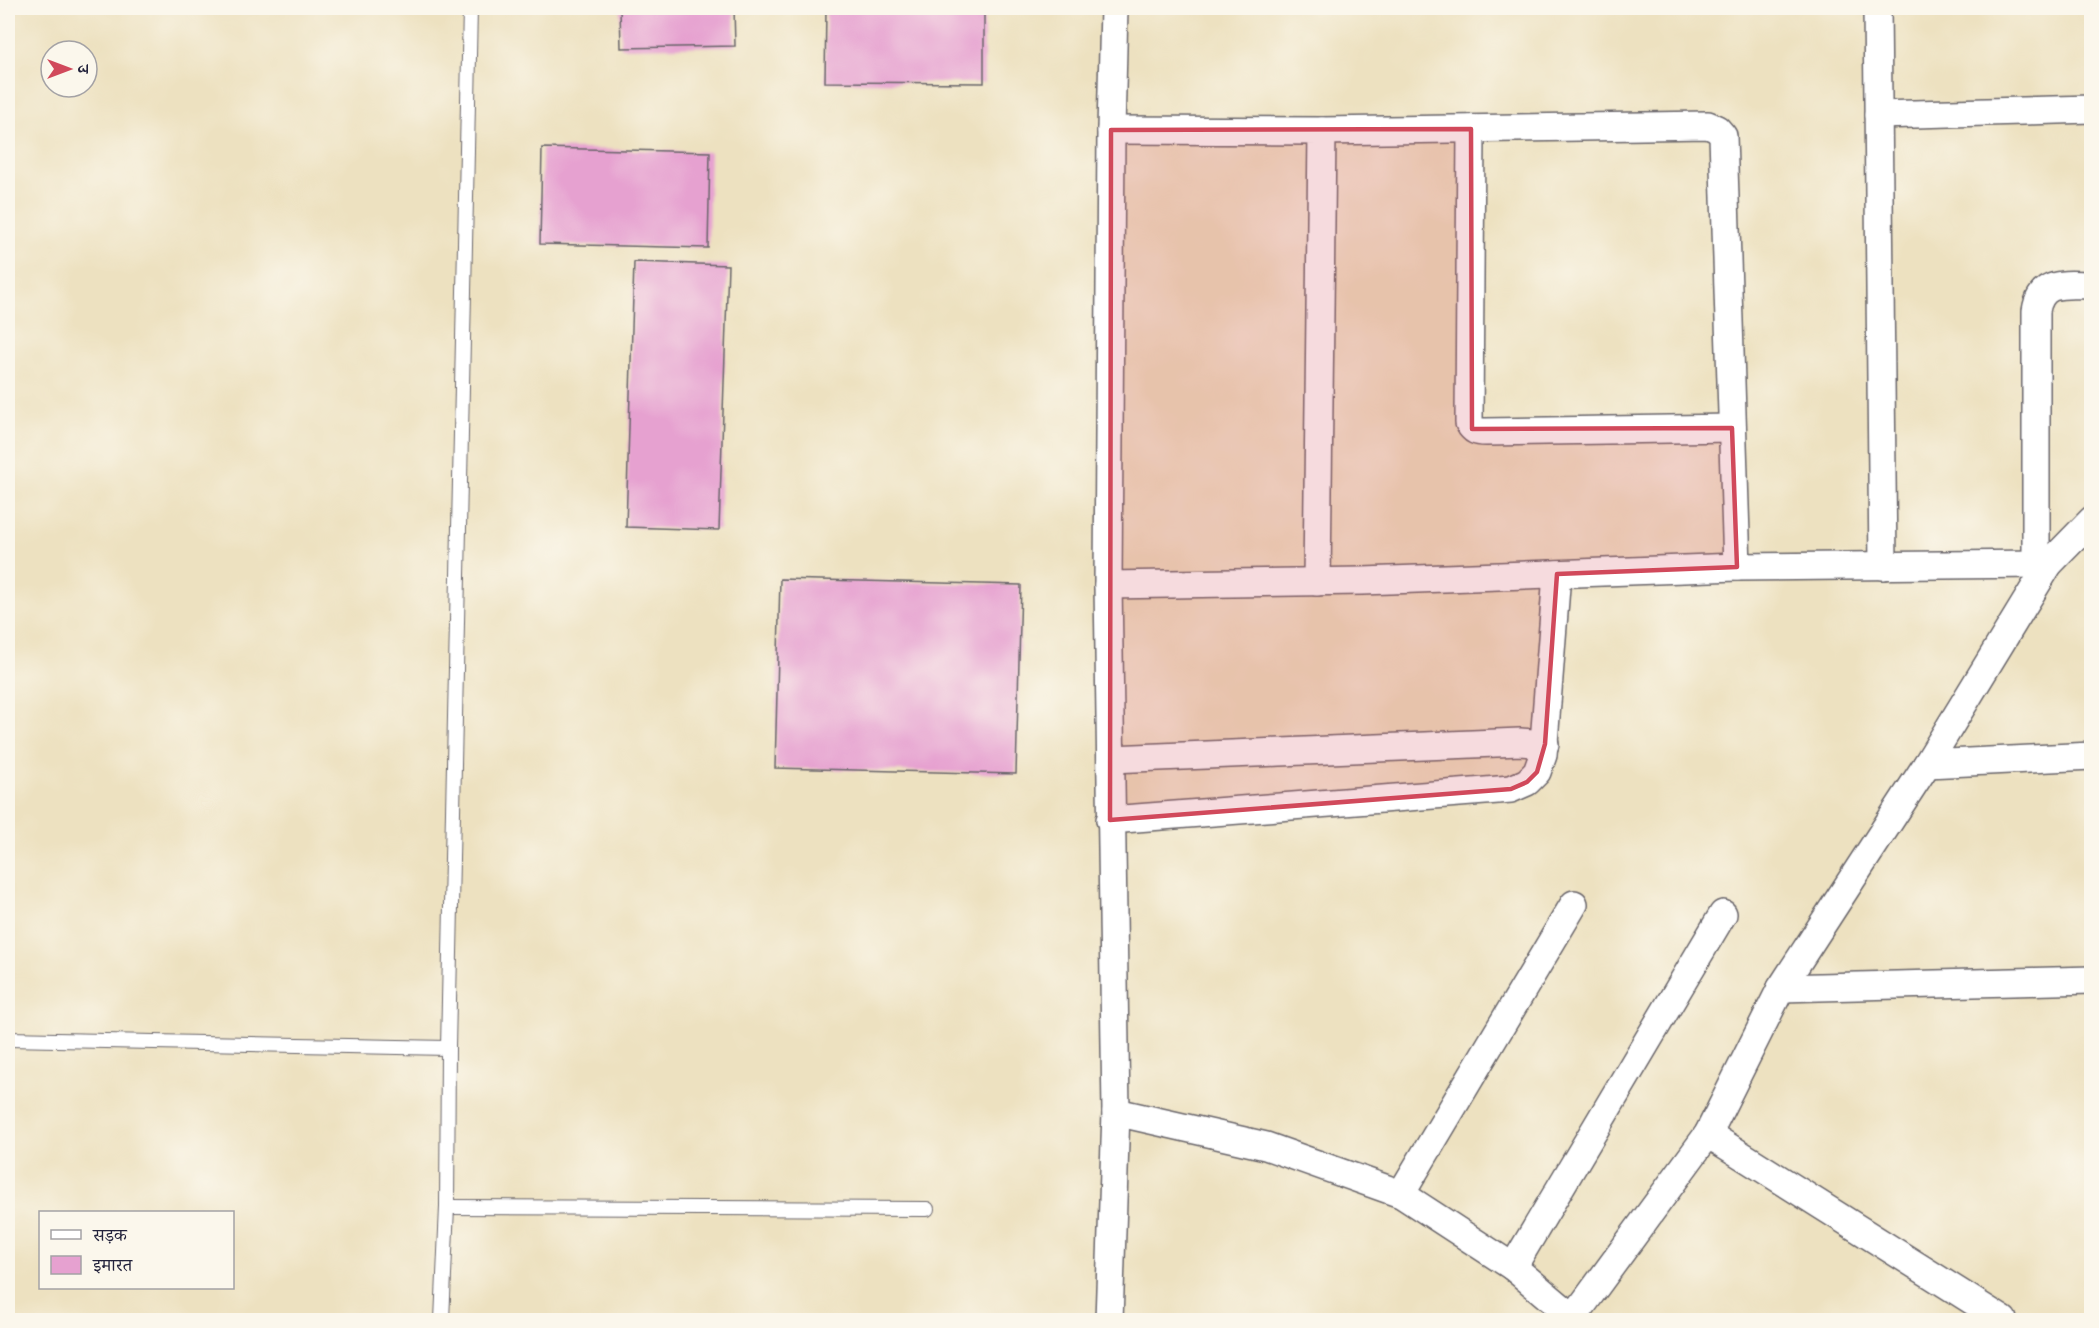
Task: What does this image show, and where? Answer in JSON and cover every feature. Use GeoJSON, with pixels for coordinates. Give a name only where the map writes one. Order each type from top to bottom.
{"type":"FeatureCollection","features":[{"type":"Feature","properties":{"kind":"street"},"geometry":{"type":"LineString","coordinates":[[1109,1320],[1116,1112],[1108,585],[1114,8]]}},
{"type":"Feature","properties":{"kind":"street"},"geometry":{"type":"LineString","coordinates":[[1877,8],[1883,566]]}},
{"type":"Feature","properties":{"kind":"street"},"geometry":{"type":"LineString","coordinates":[[1878,116],[2091,109]]}},
{"type":"Feature","properties":{"kind":"street"},"geometry":{"type":"LineString","coordinates":[[1111,130],[1322,131],[1708,125],[1717,129],[1723,136],[1737,567]]}},
{"type":"Feature","properties":{"kind":"street"},"geometry":{"type":"LineString","coordinates":[[1471,129],[1469,423],[1472,429],[1486,432],[1732,428]]}},
{"type":"Feature","properties":{"kind":"street"},"geometry":{"type":"LineString","coordinates":[[1317,582],[1322,131]]}},
{"type":"Feature","properties":{"kind":"street"},"geometry":{"type":"LineString","coordinates":[[2042,565],[2036,311],[2038,298],[2046,289],[2060,285],[2091,285]]}},
{"type":"Feature","properties":{"kind":"street"},"geometry":{"type":"LineString","coordinates":[[1116,1112],[1266,1146],[1401,1194],[1514,1267],[1575,1319],[1708,1134],[1781,988],[1927,764],[2042,565],[2091,520]]}},
{"type":"Feature","properties":{"kind":"street"},"geometry":{"type":"LineString","coordinates":[[1108,585],[1317,582],[1737,567],[2042,565]]}},
{"type":"Feature","properties":{"kind":"street"},"geometry":{"type":"LineString","coordinates":[[1110,820],[1511,789],[1527,782],[1537,772],[1545,744],[1557,574]]}},
{"type":"Feature","properties":{"kind":"street"},"geometry":{"type":"LineString","coordinates":[[1111,759],[1520,742],[1545,744]]}},
{"type":"Feature","properties":{"kind":"street"},"geometry":{"type":"LineString","coordinates":[[1927,764],[2091,756]]}},
{"type":"Feature","properties":{"kind":"street"},"geometry":{"type":"LineString","coordinates":[[1401,1194],[1574,904]]}},
{"type":"Feature","properties":{"kind":"street"},"geometry":{"type":"LineString","coordinates":[[1514,1267],[1723,914]]}},
{"type":"Feature","properties":{"kind":"street"},"geometry":{"type":"LineString","coordinates":[[1781,988],[2091,980]]}},
{"type":"Feature","properties":{"kind":"street"},"geometry":{"type":"LineString","coordinates":[[1708,1134],[2003,1320]]}},
{"type":"Feature","properties":{"kind":"lane"},"geometry":{"type":"LineString","coordinates":[[441,1320],[447,1207],[448,1048],[470,8]]}},
{"type":"Feature","properties":{"kind":"lane"},"geometry":{"type":"LineString","coordinates":[[8,1039],[448,1048]]}},
{"type":"Feature","properties":{"kind":"lane"},"geometry":{"type":"LineString","coordinates":[[447,1207],[927,1209]]}},
{"type":"Feature","properties":{"kind":"highlighted area"},"geometry":{"type":"Polygon","coordinates":[[[1471,129],[1472,429],[1732,428],[1737,567],[1557,574],[1545,744],[1537,772],[1527,782],[1511,789],[1110,820],[1111,130],[1471,129]]]}},
{"type":"Feature","properties":{"kind":"building"},"geometry":{"type":"Polygon","coordinates":[[[620,8],[734,8],[735,46],[621,48],[620,8]]]}},
{"type":"Feature","properties":{"kind":"building"},"geometry":{"type":"Polygon","coordinates":[[[826,8],[984,8],[984,83],[825,82],[826,8]]]}},
{"type":"Feature","properties":{"kind":"building"},"geometry":{"type":"Polygon","coordinates":[[[542,148],[710,152],[708,248],[540,244],[542,148]]]}},
{"type":"Feature","properties":{"kind":"building"},"geometry":{"type":"Polygon","coordinates":[[[634,262],[728,265],[719,530],[626,527],[634,262]]]}},
{"type":"Feature","properties":{"kind":"building"},"geometry":{"type":"Polygon","coordinates":[[[780,579],[1021,585],[1016,774],[775,768],[780,579]]]}}]}
